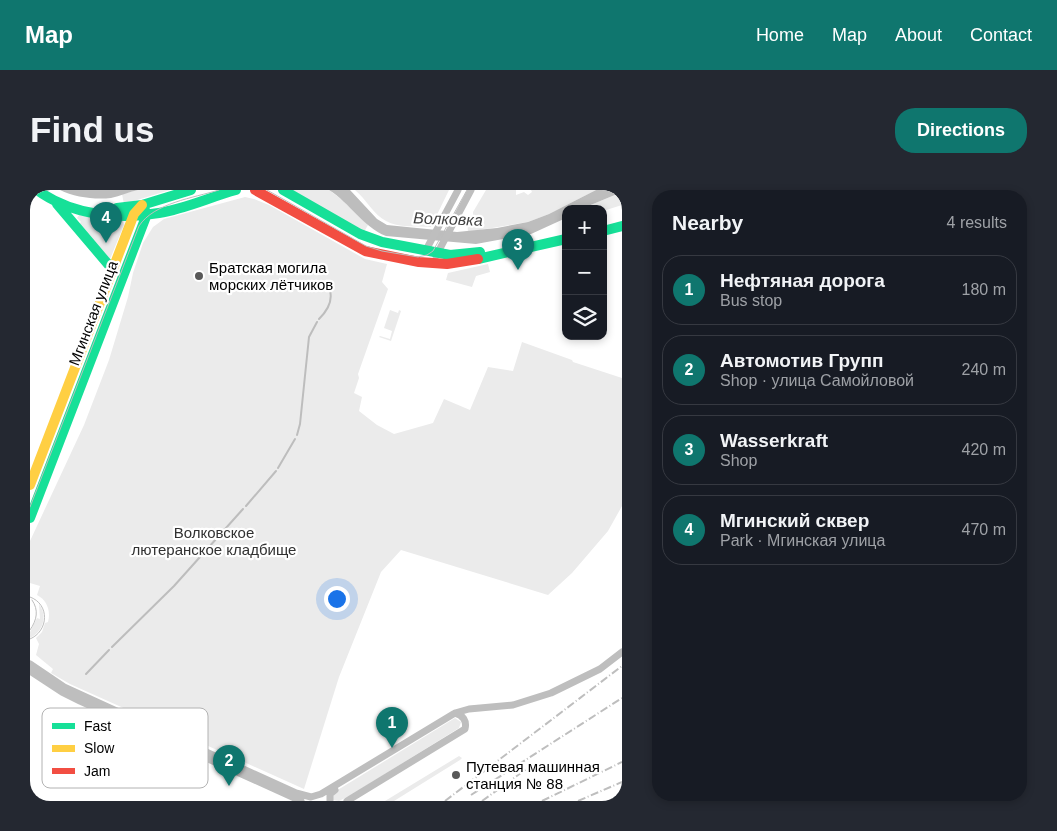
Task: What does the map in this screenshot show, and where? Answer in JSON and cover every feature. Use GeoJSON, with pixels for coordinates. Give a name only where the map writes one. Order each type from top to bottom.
{"type":"FeatureCollection","features":[{"type":"Feature","properties":{"kind":"street"},"geometry":{"type":"LineString","coordinates":[[38,190],[56,202],[82,211],[106,214],[134,214],[191,190]]}},
{"type":"Feature","properties":{"kind":"street"},"geometry":{"type":"LineString","coordinates":[[47,190],[67,200],[84,205],[166,211],[236,190]]}},
{"type":"Feature","properties":{"kind":"street"},"geometry":{"type":"LineString","coordinates":[[254,190],[352,245],[377,254],[432,264],[458,263],[562,240]]}},
{"type":"Feature","properties":{"kind":"street"},"geometry":{"type":"LineString","coordinates":[[283,190],[365,237],[382,242],[440,248],[450,255],[473,253],[562,234]]}},
{"type":"Feature","properties":{"kind":"street"},"geometry":{"type":"LineString","coordinates":[[428,246],[458,190]]}},
{"type":"Feature","properties":{"kind":"street"},"geometry":{"type":"LineString","coordinates":[[432,264],[471,190]]}},
{"type":"Feature","properties":{"kind":"street"},"geometry":{"type":"LineString","coordinates":[[56,202],[113,270]]}},
{"type":"Feature","properties":{"kind":"street","name":"Мгинская улица"},"geometry":{"type":"LineString","coordinates":[[30,518],[145,209]]}},
{"type":"Feature","properties":{"kind":"street","name":"Мгинская улица"},"geometry":{"type":"LineString","coordinates":[[30,485],[134,214]]}},
{"type":"Feature","properties":{"kind":"street"},"geometry":{"type":"LineString","coordinates":[[607,223],[622,220]]}},
{"type":"Feature","properties":{"kind":"street"},"geometry":{"type":"LineString","coordinates":[[607,230],[622,226]]}},
{"type":"Feature","properties":{"kind":"street"},"geometry":{"type":"LineString","coordinates":[[208,753],[299,794],[316,796],[346,780],[455,713],[469,709],[513,705],[566,687],[600,670],[622,652]]}},
{"type":"Feature","properties":{"kind":"street"},"geometry":{"type":"LineString","coordinates":[[30,664],[64,687],[110,708]]}},
{"type":"Feature","properties":{"kind":"street"},"geometry":{"type":"LineString","coordinates":[[30,671],[62,692],[95,708]]}},
{"type":"Feature","properties":{"kind":"street"},"geometry":{"type":"LineString","coordinates":[[347,801],[464,729],[466,724],[464,718],[460,714],[455,713]]}},
{"type":"Feature","properties":{"kind":"street"},"geometry":{"type":"LineString","coordinates":[[208,759],[301,801]]}},
{"type":"Feature","properties":{"kind":"street"},"geometry":{"type":"LineString","coordinates":[[330,801],[330,794],[346,780]]}},
{"type":"Feature","properties":{"kind":"green space"},"geometry":{"type":"Polygon","coordinates":[[[138,190],[170,190],[124,204],[122,194],[138,190]]]}},
{"type":"Feature","properties":{"kind":"green space"},"geometry":{"type":"Polygon","coordinates":[[[291,190],[329,190],[345,202],[368,225],[364,232],[291,190]]]}},
{"type":"Feature","properties":{"kind":"green space"},"geometry":{"type":"Polygon","coordinates":[[[355,190],[449,190],[431,227],[402,226],[386,221],[355,190]]]}},
{"type":"Feature","properties":{"kind":"green space"},"geometry":{"type":"Polygon","coordinates":[[[486,190],[516,190],[516,195],[524,192],[528,195],[532,192],[531,190],[596,190],[567,205],[562,205],[562,207],[549,214],[528,222],[468,232],[467,219],[473,217],[473,212],[486,190]]]}},
{"type":"Feature","properties":{"kind":"green space"},"geometry":{"type":"Polygon","coordinates":[[[622,192],[622,205],[607,210],[607,205],[591,205],[622,192]]]}},
{"type":"Feature","properties":{"kind":"green space","name":"Волковское лютеранское кладбище"},"geometry":{"type":"Polygon","coordinates":[[[245,197],[269,205],[365,259],[387,264],[382,282],[388,289],[358,374],[359,378],[354,393],[362,397],[359,411],[377,425],[394,434],[433,423],[444,399],[470,410],[488,367],[513,371],[522,342],[573,362],[622,378],[622,506],[608,531],[572,573],[548,595],[401,550],[381,572],[339,677],[304,789],[208,746],[208,708],[123,708],[70,684],[51,673],[53,669],[36,655],[39,644],[36,638],[42,632],[45,623],[48,622],[49,614],[46,603],[37,595],[40,586],[30,583],[30,541],[84,425],[109,360],[143,243],[153,227],[164,219],[245,197]]]}},
{"type":"Feature","properties":{"kind":"green space"},"geometry":{"type":"Polygon","coordinates":[[[79,215],[123,221],[124,225],[110,259],[79,224],[81,222],[77,218],[79,215]]]}},
{"type":"Feature","properties":{"kind":"green space"},"geometry":{"type":"Polygon","coordinates":[[[488,264],[490,272],[476,276],[472,287],[446,280],[448,273],[488,264]]]}},
{"type":"Feature","properties":{"kind":"green space"},"geometry":{"type":"Polygon","coordinates":[[[390,310],[398,313],[399,310],[401,311],[391,341],[379,337],[390,339],[392,331],[384,328],[390,310]]]}},
{"type":"Feature","properties":{"kind":"green space"},"geometry":{"type":"Polygon","coordinates":[[[39,604],[44,618],[43,623],[38,632],[30,638],[30,632],[37,618],[40,619],[39,604]]]}},
{"type":"Feature","properties":{"kind":"green space"},"geometry":{"type":"Polygon","coordinates":[[[455,718],[461,722],[459,728],[351,795],[339,801],[333,800],[332,796],[336,791],[455,718]]]}},
{"type":"Feature","properties":{"kind":"green space"},"geometry":{"type":"Polygon","coordinates":[[[459,756],[462,758],[460,760],[394,801],[385,801],[459,756]]]}},
{"type":"Feature","properties":{"kind":"shaded area"},"geometry":{"type":"Polygon","coordinates":[[[60,190],[138,190],[111,198],[98,199],[78,196],[60,190]]]}},
{"type":"Feature","properties":{"kind":"shaded area"},"geometry":{"type":"Polygon","coordinates":[[[329,190],[350,190],[377,219],[387,225],[457,232],[497,228],[528,222],[562,207],[562,220],[531,234],[476,244],[386,236],[370,227],[337,195],[329,190]]]}},
{"type":"Feature","properties":{"kind":"shaded area"},"geometry":{"type":"Polygon","coordinates":[[[596,190],[622,190],[622,192],[591,205],[567,205],[596,190]]]}},
{"type":"Feature","properties":{"kind":"waterway"},"geometry":{"type":"LineString","coordinates":[[319,319],[329,306],[331,299],[330,291]]}},
{"type":"Feature","properties":{"kind":"waterway"},"geometry":{"type":"LineString","coordinates":[[297,435],[300,424],[309,337],[317,322]]}},
{"type":"Feature","properties":{"kind":"waterway"},"geometry":{"type":"LineString","coordinates":[[278,468],[295,439]]}},
{"type":"Feature","properties":{"kind":"waterway"},"geometry":{"type":"LineString","coordinates":[[246,506],[276,471]]}},
{"type":"Feature","properties":{"kind":"waterway"},"geometry":{"type":"LineString","coordinates":[[112,647],[174,586],[243,509]]}},
{"type":"Feature","properties":{"kind":"waterway"},"geometry":{"type":"LineString","coordinates":[[86,674],[109,650]]}},
{"type":"Feature","properties":{"kind":"tram line"},"geometry":{"type":"LineString","coordinates":[[30,507],[139,226],[154,212],[175,202],[219,190]]}},
{"type":"Feature","properties":{"kind":"tram line"},"geometry":{"type":"LineString","coordinates":[[267,190],[366,246],[382,251],[418,257],[433,251],[467,190]]}},
{"type":"Feature","properties":{"kind":"tram line"},"geometry":{"type":"LineString","coordinates":[[30,597],[37,600],[41,605],[45,618],[41,630],[30,639]]}},
{"type":"Feature","properties":{"kind":"tram line"},"geometry":{"type":"LineString","coordinates":[[30,630],[36,615],[36,608],[32,600]]}},
{"type":"Feature","properties":{"kind":"railway"},"geometry":{"type":"LineString","coordinates":[[445,801],[622,666]]}},
{"type":"Feature","properties":{"kind":"railway"},"geometry":{"type":"LineString","coordinates":[[471,795],[622,698]]}},
{"type":"Feature","properties":{"kind":"railway"},"geometry":{"type":"LineString","coordinates":[[542,801],[622,762]]}},
{"type":"Feature","properties":{"kind":"railway"},"geometry":{"type":"LineString","coordinates":[[482,801],[532,765]]}},
{"type":"Feature","properties":{"kind":"railway"},"geometry":{"type":"LineString","coordinates":[[544,773],[561,765]]}},
{"type":"Feature","properties":{"kind":"railway"},"geometry":{"type":"LineString","coordinates":[[578,801],[622,782]]}},
{"type":"Feature","properties":{"kind":"railway"},"geometry":{"type":"LineString","coordinates":[[609,801],[622,795]]}},
{"type":"Feature","properties":{"kind":"traffic: fast"},"geometry":{"type":"LineString","coordinates":[[37,190],[65,205],[80,210],[95,214],[127,216],[169,211],[236,190]]}},
{"type":"Feature","properties":{"kind":"traffic: fast"},"geometry":{"type":"LineString","coordinates":[[117,208],[142,205],[191,190]]}},
{"type":"Feature","properties":{"kind":"traffic: fast"},"geometry":{"type":"LineString","coordinates":[[283,190],[360,234],[382,242],[450,255],[480,252]]}},
{"type":"Feature","properties":{"kind":"traffic: fast"},"geometry":{"type":"LineString","coordinates":[[57,204],[113,270]]}},
{"type":"Feature","properties":{"kind":"traffic: fast"},"geometry":{"type":"LineString","coordinates":[[30,518],[147,214],[142,205]]}},
{"type":"Feature","properties":{"kind":"traffic: fast"},"geometry":{"type":"LineString","coordinates":[[607,230],[622,226]]}},
{"type":"Feature","properties":{"kind":"traffic: fast"},"geometry":{"type":"LineString","coordinates":[[478,259],[562,240]]}},
{"type":"Feature","properties":{"kind":"traffic: slow"},"geometry":{"type":"LineString","coordinates":[[30,485],[134,214],[142,205]]}},
{"type":"Feature","properties":{"kind":"traffic: jam"},"geometry":{"type":"LineString","coordinates":[[255,190],[365,251],[419,262],[447,264],[478,259]]}},
{"type":"Feature","properties":{"kind":"place","name":"Мгинский сквер"},"geometry":{"type":"Point","coordinates":[106,243]}},
{"type":"Feature","properties":{"kind":"place","name":"Wasserkraft"},"geometry":{"type":"Point","coordinates":[518,270]}},
{"type":"Feature","properties":{"kind":"place","name":"Братская могила морских лётчиков"},"geometry":{"type":"Point","coordinates":[199,276]}},
{"type":"Feature","properties":{"kind":"place","name":"Нефтяная дорога"},"geometry":{"type":"Point","coordinates":[392,748]}},
{"type":"Feature","properties":{"kind":"place","name":"Путевая машинная станция № 88"},"geometry":{"type":"Point","coordinates":[456,775]}},
{"type":"Feature","properties":{"kind":"place","name":"Автомотив Групп"},"geometry":{"type":"Point","coordinates":[229,786]}},
{"type":"Feature","properties":{"kind":"water label","name":"Волковка"},"geometry":{"type":"Point","coordinates":[448,219]}}]}
